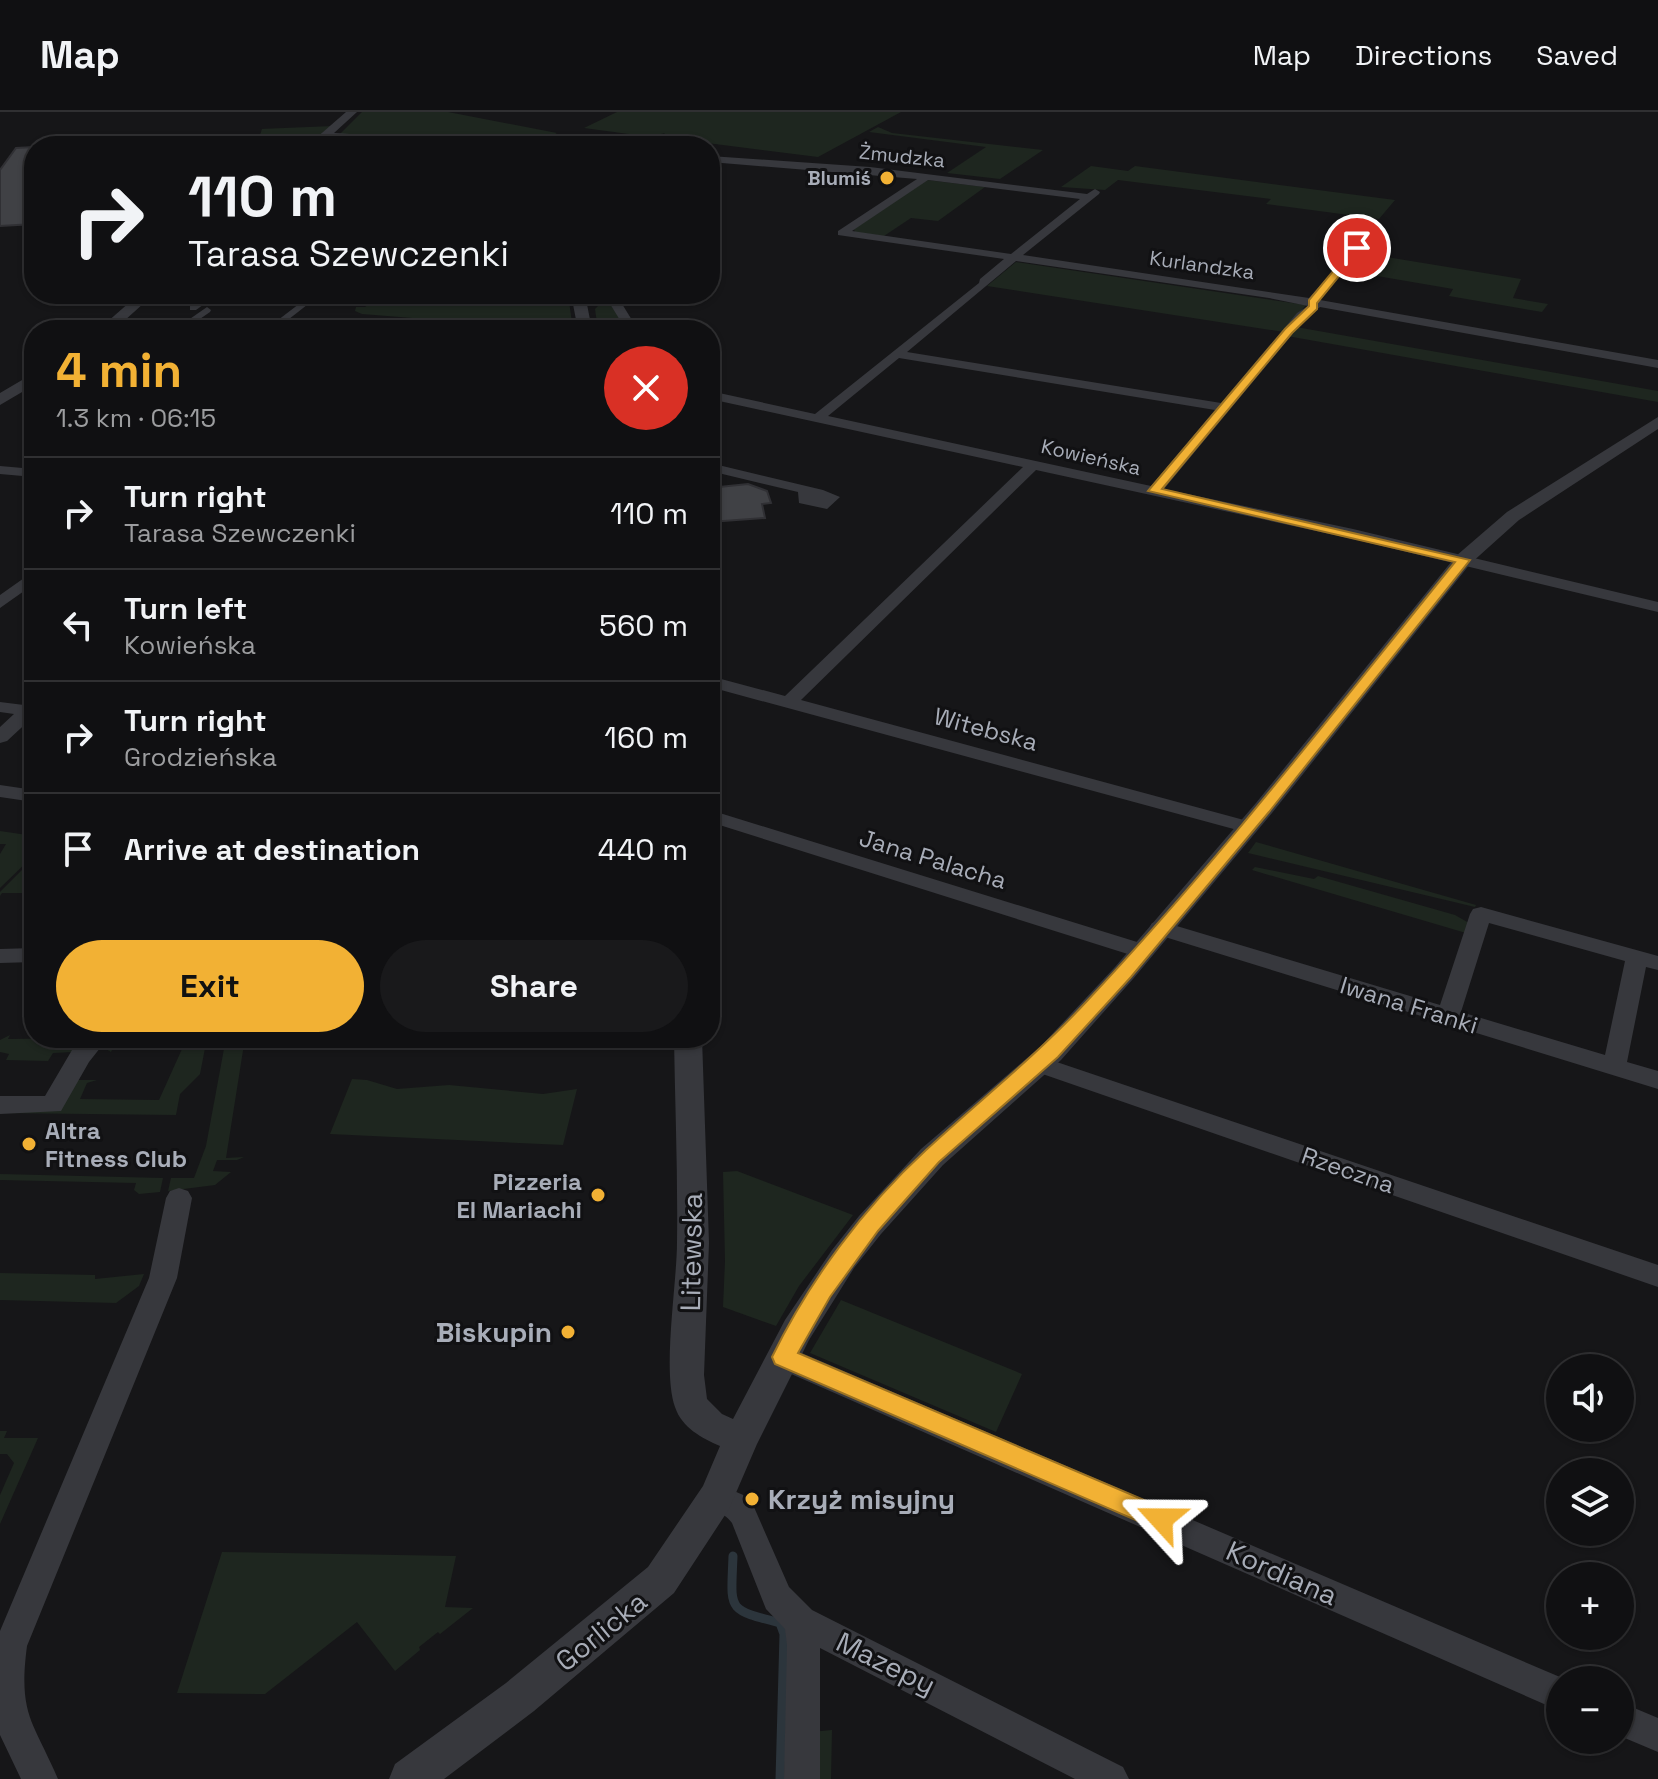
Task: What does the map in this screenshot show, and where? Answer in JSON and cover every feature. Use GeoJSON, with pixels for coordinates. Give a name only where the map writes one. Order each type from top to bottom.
{"type":"FeatureCollection","features":[{"type":"Feature","properties":{"kind":"street"},"geometry":{"type":"LineString","coordinates":[[326,136],[352,112]]}},
{"type":"Feature","properties":{"kind":"street","name":"Żmudzka"},"geometry":{"type":"LineString","coordinates":[[720,160],[928,176],[1092,194],[1012,258]]}},
{"type":"Feature","properties":{"kind":"street","name":"Kurlandzka"},"geometry":{"type":"LineString","coordinates":[[928,176],[842,233],[1312,302],[1658,364]]}},
{"type":"Feature","properties":{"kind":"street"},"geometry":{"type":"LineString","coordinates":[[1154,491],[1301,316],[1314,307],[1312,302],[1360,244]]}},
{"type":"Feature","properties":{"kind":"street"},"geometry":{"type":"LineString","coordinates":[[818,418],[1012,258]]}},
{"type":"Feature","properties":{"kind":"street"},"geometry":{"type":"LineString","coordinates":[[117,320],[135,304]]}},
{"type":"Feature","properties":{"kind":"street"},"geometry":{"type":"LineString","coordinates":[[193,308],[199,304]]}},
{"type":"Feature","properties":{"kind":"street"},"geometry":{"type":"LineString","coordinates":[[282,320],[304,304]]}},
{"type":"Feature","properties":{"kind":"street"},"geometry":{"type":"LineString","coordinates":[[192,320],[207,310]]}},
{"type":"Feature","properties":{"kind":"street"},"geometry":{"type":"LineString","coordinates":[[896,354],[1223,407]]}},
{"type":"Feature","properties":{"kind":"street"},"geometry":{"type":"LineString","coordinates":[[0,400],[24,384]]}},
{"type":"Feature","properties":{"kind":"street","name":"Kowieńska"},"geometry":{"type":"LineString","coordinates":[[720,397],[1034,464],[1658,607]]}},
{"type":"Feature","properties":{"kind":"street","name":"Gorlicka"},"geometry":{"type":"LineString","coordinates":[[410,1779],[520,1697],[661,1580],[716,1497],[741,1439],[783,1357],[843,1259],[897,1193],[932,1157],[1039,1064],[1142,951],[1248,827],[1463,560],[1513,516],[1658,422]]}},
{"type":"Feature","properties":{"kind":"street"},"geometry":{"type":"LineString","coordinates":[[789,702],[1034,464]]}},
{"type":"Feature","properties":{"kind":"street"},"geometry":{"type":"LineString","coordinates":[[720,469],[809,491]]}},
{"type":"Feature","properties":{"kind":"street"},"geometry":{"type":"LineString","coordinates":[[0,470],[24,472]]}},
{"type":"Feature","properties":{"kind":"street"},"geometry":{"type":"LineString","coordinates":[[0,603],[24,584]]}},
{"type":"Feature","properties":{"kind":"street","name":"Witebska"},"geometry":{"type":"LineString","coordinates":[[720,684],[1248,827]]}},
{"type":"Feature","properties":{"kind":"street"},"geometry":{"type":"LineString","coordinates":[[0,707],[24,708]]}},
{"type":"Feature","properties":{"kind":"street"},"geometry":{"type":"LineString","coordinates":[[0,737],[24,715]]}},
{"type":"Feature","properties":{"kind":"street"},"geometry":{"type":"LineString","coordinates":[[0,791],[24,795]]}},
{"type":"Feature","properties":{"kind":"street","name":"Jana Palacha"},"geometry":{"type":"LineString","coordinates":[[720,819],[1142,951]]}},
{"type":"Feature","properties":{"kind":"street"},"geometry":{"type":"LineString","coordinates":[[1448,1017],[1481,914],[1647,960],[1614,1067]]}},
{"type":"Feature","properties":{"kind":"street","name":"Iwana Franki"},"geometry":{"type":"LineString","coordinates":[[1160,928],[1658,1080]]}},
{"type":"Feature","properties":{"kind":"street"},"geometry":{"type":"LineString","coordinates":[[0,956],[24,955]]}},
{"type":"Feature","properties":{"kind":"street"},"geometry":{"type":"LineString","coordinates":[[0,1105],[52,1105],[87,1048]]}},
{"type":"Feature","properties":{"kind":"street","name":"Litewska"},"geometry":{"type":"LineString","coordinates":[[688,1048],[693,1243],[687,1375],[691,1405],[710,1425],[741,1439]]}},
{"type":"Feature","properties":{"kind":"street","name":"Rzeczna"},"geometry":{"type":"LineString","coordinates":[[1039,1064],[1658,1276]]}},
{"type":"Feature","properties":{"kind":"street"},"geometry":{"type":"LineString","coordinates":[[40,1779],[6,1714],[3,1677],[10,1646],[163,1278],[179,1198]]}},
{"type":"Feature","properties":{"kind":"street","name":"Kordiana"},"geometry":{"type":"LineString","coordinates":[[783,1357],[1546,1688]]}},
{"type":"Feature","properties":{"kind":"street","name":"Mazepy"},"geometry":{"type":"LineString","coordinates":[[716,1497],[739,1508],[744,1515],[777,1598],[800,1621],[1111,1779]]}},
{"type":"Feature","properties":{"kind":"street"},"geometry":{"type":"LineString","coordinates":[[800,1621],[804,1645],[802,1779]]}},
{"type":"Feature","properties":{"kind":"street"},"geometry":{"type":"LineString","coordinates":[[1634,1725],[1658,1735]]}},
{"type":"Feature","properties":{"kind":"shaded area"},"geometry":{"type":"Polygon","coordinates":[[[362,112],[448,112],[557,133],[552,136],[340,134],[362,112]]]}},
{"type":"Feature","properties":{"kind":"shaded area"},"geometry":{"type":"Polygon","coordinates":[[[617,112],[901,112],[818,157],[720,145],[720,136],[661,136],[665,133],[644,136],[584,128],[617,112]]]}},
{"type":"Feature","properties":{"kind":"shaded area"},"geometry":{"type":"Polygon","coordinates":[[[333,126],[321,136],[260,135],[262,129],[333,126]]]}},
{"type":"Feature","properties":{"kind":"shaded area"},"geometry":{"type":"Polygon","coordinates":[[[878,127],[892,133],[1043,150],[1000,179],[947,173],[986,147],[869,132],[878,127]]]}},
{"type":"Feature","properties":{"kind":"shaded area"},"geometry":{"type":"Polygon","coordinates":[[[1091,166],[1128,171],[1135,166],[1395,200],[1379,219],[1266,204],[1271,199],[1118,180],[1105,190],[1061,187],[1091,166]]]}},
{"type":"Feature","properties":{"kind":"shaded area"},"geometry":{"type":"Polygon","coordinates":[[[927,180],[985,187],[938,221],[911,218],[884,236],[855,232],[854,229],[927,180]]]}},
{"type":"Feature","properties":{"kind":"shaded area"},"geometry":{"type":"Polygon","coordinates":[[[1362,253],[1521,279],[1513,298],[1548,304],[1542,312],[1449,296],[1453,289],[1342,270],[1355,255],[1362,253]]]}},
{"type":"Feature","properties":{"kind":"shaded area"},"geometry":{"type":"Polygon","coordinates":[[[1016,262],[1306,305],[1284,332],[987,286],[1016,262]]]}},
{"type":"Feature","properties":{"kind":"shaded area"},"geometry":{"type":"Polygon","coordinates":[[[369,304],[569,304],[572,320],[437,320],[355,311],[356,307],[369,304]]]}},
{"type":"Feature","properties":{"kind":"shaded area"},"geometry":{"type":"Polygon","coordinates":[[[612,304],[621,320],[597,320],[595,309],[598,306],[595,305],[612,304]]]}},
{"type":"Feature","properties":{"kind":"shaded area"},"geometry":{"type":"Polygon","coordinates":[[[1296,327],[1658,391],[1658,402],[1287,336],[1296,327]]]}},
{"type":"Feature","properties":{"kind":"shaded area"},"geometry":{"type":"Polygon","coordinates":[[[0,831],[24,835],[24,865],[0,888],[0,854],[6,844],[0,844],[0,831]]]}},
{"type":"Feature","properties":{"kind":"shaded area"},"geometry":{"type":"Polygon","coordinates":[[[1256,842],[1476,905],[1248,853],[1256,842]]]}},
{"type":"Feature","properties":{"kind":"shaded area"},"geometry":{"type":"Polygon","coordinates":[[[1255,867],[1314,879],[1318,876],[1455,915],[1469,923],[1466,933],[1252,870],[1255,867]]]}},
{"type":"Feature","properties":{"kind":"shaded area"},"geometry":{"type":"Polygon","coordinates":[[[24,868],[24,893],[2,893],[0,896],[0,892],[24,868]]]}},
{"type":"Feature","properties":{"kind":"shaded area"},"geometry":{"type":"Polygon","coordinates":[[[10,1035],[8,1039],[24,1039],[24,1048],[77,1048],[73,1052],[53,1053],[48,1061],[6,1060],[9,1054],[0,1052],[0,1040],[10,1035]]]}},
{"type":"Feature","properties":{"kind":"shaded area"},"geometry":{"type":"Polygon","coordinates":[[[113,1048],[205,1048],[200,1074],[180,1094],[176,1115],[0,1113],[58,1110],[73,1080],[97,1080],[87,1083],[80,1099],[159,1100],[182,1049],[113,1048]]]}},
{"type":"Feature","properties":{"kind":"shaded area"},"geometry":{"type":"Polygon","coordinates":[[[224,1048],[243,1048],[226,1158],[244,1157],[217,1160],[213,1171],[231,1172],[215,1185],[168,1191],[171,1178],[194,1178],[206,1146],[224,1048]]]}},
{"type":"Feature","properties":{"kind":"shaded area"},"geometry":{"type":"Polygon","coordinates":[[[352,1079],[397,1089],[449,1085],[543,1094],[577,1089],[563,1145],[330,1134],[352,1079]]]}},
{"type":"Feature","properties":{"kind":"shaded area"},"geometry":{"type":"Polygon","coordinates":[[[737,1171],[853,1215],[799,1286],[776,1326],[723,1307],[723,1172],[737,1171]]]}},
{"type":"Feature","properties":{"kind":"shaded area"},"geometry":{"type":"Polygon","coordinates":[[[0,1174],[163,1178],[160,1192],[139,1194],[134,1190],[136,1183],[0,1180],[0,1174]]]}},
{"type":"Feature","properties":{"kind":"shaded area"},"geometry":{"type":"Polygon","coordinates":[[[0,1273],[95,1275],[95,1279],[144,1274],[139,1286],[116,1303],[0,1300],[0,1273]]]}},
{"type":"Feature","properties":{"kind":"shaded area"},"geometry":{"type":"Polygon","coordinates":[[[841,1300],[1022,1374],[996,1432],[810,1353],[841,1300]]]}},
{"type":"Feature","properties":{"kind":"shaded area"},"geometry":{"type":"Polygon","coordinates":[[[0,1431],[7,1431],[4,1438],[38,1438],[0,1524],[0,1495],[14,1463],[7,1454],[0,1454],[0,1431]]]}},
{"type":"Feature","properties":{"kind":"shaded area"},"geometry":{"type":"Polygon","coordinates":[[[222,1552],[456,1556],[445,1607],[473,1608],[419,1647],[420,1650],[395,1671],[357,1622],[265,1694],[177,1693],[222,1552]]]}},
{"type":"Feature","properties":{"kind":"shaded area"},"geometry":{"type":"Polygon","coordinates":[[[832,1730],[831,1779],[811,1779],[811,1732],[832,1730]]]}},
{"type":"Feature","properties":{"kind":"building"},"geometry":{"type":"Polygon","coordinates":[[[16,148],[24,148],[24,225],[0,226],[0,170],[16,148]]]}},
{"type":"Feature","properties":{"kind":"building"},"geometry":{"type":"Polygon","coordinates":[[[748,484],[767,491],[771,503],[762,504],[765,518],[720,521],[720,487],[748,484]]]}},
{"type":"Feature","properties":{"kind":"waterway"},"geometry":{"type":"LineString","coordinates":[[733,1556],[732,1588],[736,1605],[750,1614],[780,1623],[784,1634],[780,1779]]}},
{"type":"Feature","properties":{"kind":"place","name":"Blumiś"},"geometry":{"type":"Point","coordinates":[887,178]}},
{"type":"Feature","properties":{"kind":"place","name":"Altra Fitness Club"},"geometry":{"type":"Point","coordinates":[29,1144]}},
{"type":"Feature","properties":{"kind":"place","name":"Pizzeria El Mariachi"},"geometry":{"type":"Point","coordinates":[598,1195]}},
{"type":"Feature","properties":{"kind":"place","name":"Biskupin"},"geometry":{"type":"Point","coordinates":[568,1332]}},
{"type":"Feature","properties":{"kind":"place","name":"Krzyż misyjny"},"geometry":{"type":"Point","coordinates":[752,1499]}},
{"type":"Feature","properties":{"kind":"route"},"geometry":{"type":"LineString","coordinates":[[1161,1519],[783,1357],[843,1259],[897,1193],[932,1157],[1051,1053],[1138,958],[1160,928],[1264,808],[1463,560],[1154,491],[1301,316],[1314,307],[1312,302],[1357,248]]}}]}
